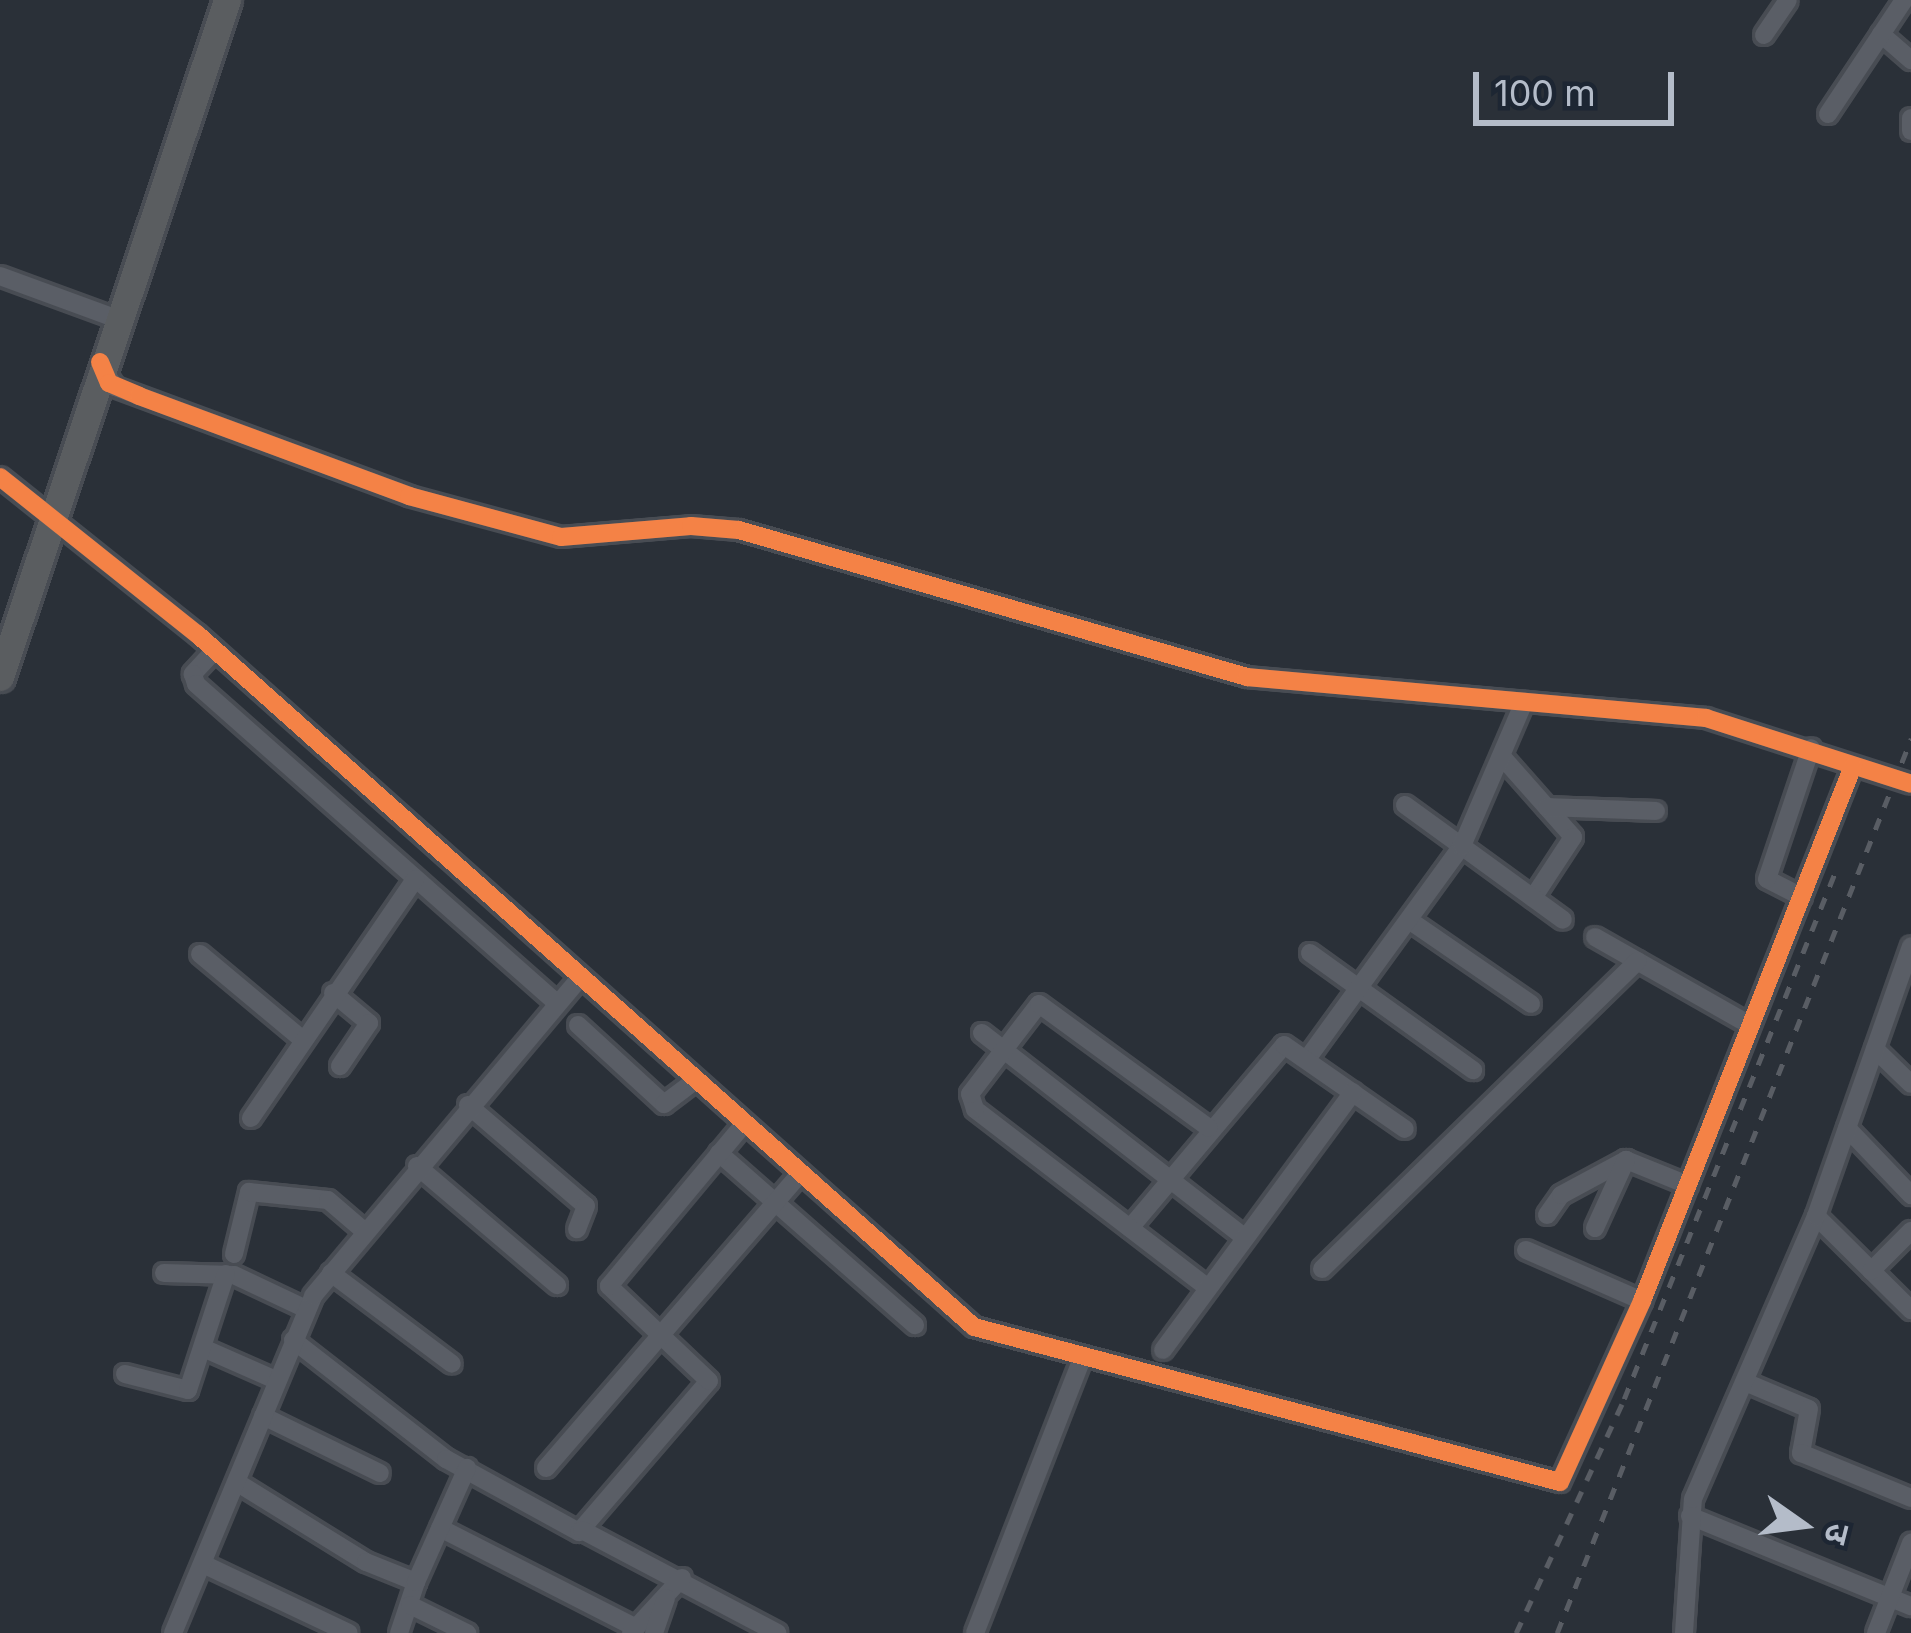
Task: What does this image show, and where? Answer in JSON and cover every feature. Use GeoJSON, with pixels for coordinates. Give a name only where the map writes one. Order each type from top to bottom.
{"type":"FeatureCollection","features":[{"type":"Feature","properties":{"kind":"highway"},"geometry":{"type":"LineString","coordinates":[[0,676],[100,362],[227,0]]}},
{"type":"Feature","properties":{"kind":"street"},"geometry":{"type":"LineString","coordinates":[[1764,35],[1788,0]]}},
{"type":"Feature","properties":{"kind":"street"},"geometry":{"type":"LineString","coordinates":[[1828,114],[1904,0]]}},
{"type":"Feature","properties":{"kind":"street"},"geometry":{"type":"LineString","coordinates":[[1881,34],[1911,60]]}},
{"type":"Feature","properties":{"kind":"street"},"geometry":{"type":"LineString","coordinates":[[1911,118],[1911,131]]}},
{"type":"Feature","properties":{"kind":"street"},"geometry":{"type":"LineString","coordinates":[[0,276],[115,318]]}},
{"type":"Feature","properties":{"kind":"street"},"geometry":{"type":"LineString","coordinates":[[100,362],[109,382],[140,396],[409,496],[561,537],[691,526],[739,530],[1246,677],[1706,718],[1811,748],[1911,784]]}},
{"type":"Feature","properties":{"kind":"street"},"geometry":{"type":"LineString","coordinates":[[87,403],[140,396]]}},
{"type":"Feature","properties":{"kind":"street"},"geometry":{"type":"LineString","coordinates":[[0,477],[215,650],[974,1327],[1560,1482],[1642,1301],[1853,766]]}},
{"type":"Feature","properties":{"kind":"street"},"geometry":{"type":"LineString","coordinates":[[215,650],[193,674],[196,684],[556,1002]]}},
{"type":"Feature","properties":{"kind":"street"},"geometry":{"type":"LineString","coordinates":[[1307,1059],[1462,846],[1504,758],[1524,702]]}},
{"type":"Feature","properties":{"kind":"street"},"geometry":{"type":"LineString","coordinates":[[1802,897],[1767,879],[1811,748]]}},
{"type":"Feature","properties":{"kind":"street"},"geometry":{"type":"LineString","coordinates":[[1504,758],[1574,842],[1533,898]]}},
{"type":"Feature","properties":{"kind":"street"},"geometry":{"type":"LineString","coordinates":[[1405,805],[1564,920]]}},
{"type":"Feature","properties":{"kind":"street"},"geometry":{"type":"LineString","coordinates":[[1547,808],[1656,811]]}},
{"type":"Feature","properties":{"kind":"street"},"geometry":{"type":"LineString","coordinates":[[251,1118],[333,993],[417,881],[444,856]]}},
{"type":"Feature","properties":{"kind":"street"},"geometry":{"type":"LineString","coordinates":[[1409,920],[1531,1004]]}},
{"type":"Feature","properties":{"kind":"street"},"geometry":{"type":"LineString","coordinates":[[1595,937],[1750,1024]]}},
{"type":"Feature","properties":{"kind":"street"},"geometry":{"type":"LineString","coordinates":[[1684,1633],[1690,1516],[1816,1216],[1911,946]]}},
{"type":"Feature","properties":{"kind":"street"},"geometry":{"type":"LineString","coordinates":[[1310,953],[1473,1070]]}},
{"type":"Feature","properties":{"kind":"street"},"geometry":{"type":"LineString","coordinates":[[200,955],[303,1040]]}},
{"type":"Feature","properties":{"kind":"street"},"geometry":{"type":"LineString","coordinates":[[1322,1269],[1638,962]]}},
{"type":"Feature","properties":{"kind":"street"},"geometry":{"type":"LineString","coordinates":[[173,1633],[306,1309],[417,1166],[580,978]]}},
{"type":"Feature","properties":{"kind":"street"},"geometry":{"type":"LineString","coordinates":[[333,993],[369,1023],[340,1066]]}},
{"type":"Feature","properties":{"kind":"street"},"geometry":{"type":"LineString","coordinates":[[1208,1288],[970,1102],[1033,1007],[1045,1005],[1209,1128]]}},
{"type":"Feature","properties":{"kind":"street"},"geometry":{"type":"LineString","coordinates":[[578,1025],[664,1104],[694,1081]]}},
{"type":"Feature","properties":{"kind":"street"},"geometry":{"type":"LineString","coordinates":[[982,1033],[1245,1238]]}},
{"type":"Feature","properties":{"kind":"street"},"geometry":{"type":"LineString","coordinates":[[1130,1228],[1276,1048],[1307,1059],[1405,1129]]}},
{"type":"Feature","properties":{"kind":"street"},"geometry":{"type":"LineString","coordinates":[[1875,1049],[1911,1084]]}},
{"type":"Feature","properties":{"kind":"street"},"geometry":{"type":"LineString","coordinates":[[1162,1350],[1353,1092]]}},
{"type":"Feature","properties":{"kind":"street"},"geometry":{"type":"LineString","coordinates":[[468,1105],[586,1206],[577,1228]]}},
{"type":"Feature","properties":{"kind":"street"},"geometry":{"type":"LineString","coordinates":[[582,1530],[709,1381],[609,1286],[743,1125]]}},
{"type":"Feature","properties":{"kind":"street"},"geometry":{"type":"LineString","coordinates":[[1847,1128],[1911,1195]]}},
{"type":"Feature","properties":{"kind":"street"},"geometry":{"type":"LineString","coordinates":[[719,1153],[915,1324]]}},
{"type":"Feature","properties":{"kind":"street"},"geometry":{"type":"LineString","coordinates":[[1625,1160],[1688,1185]]}},
{"type":"Feature","properties":{"kind":"street"},"geometry":{"type":"LineString","coordinates":[[1546,1215],[1561,1195],[1625,1160]]}},
{"type":"Feature","properties":{"kind":"street"},"geometry":{"type":"LineString","coordinates":[[1595,1228],[1625,1160]]}},
{"type":"Feature","properties":{"kind":"street"},"geometry":{"type":"LineString","coordinates":[[417,1166],[557,1285]]}},
{"type":"Feature","properties":{"kind":"street"},"geometry":{"type":"LineString","coordinates":[[546,1468],[799,1175]]}},
{"type":"Feature","properties":{"kind":"street"},"geometry":{"type":"LineString","coordinates":[[234,1254],[249,1192],[328,1200],[364,1231]]}},
{"type":"Feature","properties":{"kind":"street"},"geometry":{"type":"LineString","coordinates":[[1816,1216],[1911,1310]]}},
{"type":"Feature","properties":{"kind":"street"},"geometry":{"type":"LineString","coordinates":[[1871,1271],[1911,1231]]}},
{"type":"Feature","properties":{"kind":"street"},"geometry":{"type":"LineString","coordinates":[[1526,1250],[1642,1301]]}},
{"type":"Feature","properties":{"kind":"street"},"geometry":{"type":"LineString","coordinates":[[331,1273],[452,1364]]}},
{"type":"Feature","properties":{"kind":"street"},"geometry":{"type":"LineString","coordinates":[[164,1274],[226,1274],[306,1309]]}},
{"type":"Feature","properties":{"kind":"street"},"geometry":{"type":"LineString","coordinates":[[125,1374],[188,1390],[226,1274]]}},
{"type":"Feature","properties":{"kind":"street"},"geometry":{"type":"LineString","coordinates":[[293,1340],[467,1468],[682,1578],[746,1625],[777,1633]]}},
{"type":"Feature","properties":{"kind":"street"},"geometry":{"type":"LineString","coordinates":[[202,1348],[276,1380]]}},
{"type":"Feature","properties":{"kind":"street"},"geometry":{"type":"LineString","coordinates":[[975,1633],[1082,1358]]}},
{"type":"Feature","properties":{"kind":"street"},"geometry":{"type":"LineString","coordinates":[[1744,1382],[1809,1409],[1801,1453],[1911,1498]]}},
{"type":"Feature","properties":{"kind":"street"},"geometry":{"type":"LineString","coordinates":[[263,1416],[380,1473]]}},
{"type":"Feature","properties":{"kind":"street"},"geometry":{"type":"LineString","coordinates":[[399,1633],[416,1582],[467,1468]]}},
{"type":"Feature","properties":{"kind":"street"},"geometry":{"type":"LineString","coordinates":[[238,1483],[365,1562],[416,1582]]}},
{"type":"Feature","properties":{"kind":"street"},"geometry":{"type":"LineString","coordinates":[[1690,1516],[1911,1606]]}},
{"type":"Feature","properties":{"kind":"street"},"geometry":{"type":"LineString","coordinates":[[440,1528],[640,1631],[682,1578]]}},
{"type":"Feature","properties":{"kind":"street"},"geometry":{"type":"LineString","coordinates":[[1876,1633],[1911,1544]]}},
{"type":"Feature","properties":{"kind":"street"},"geometry":{"type":"LineString","coordinates":[[203,1564],[350,1633]]}},
{"type":"Feature","properties":{"kind":"street"},"geometry":{"type":"LineString","coordinates":[[410,1605],[467,1633]]}},
{"type":"Feature","properties":{"kind":"railway"},"geometry":{"type":"LineString","coordinates":[[1557,1633],[1911,739]]}},
{"type":"Feature","properties":{"kind":"railway"},"geometry":{"type":"LineString","coordinates":[[1516,1633],[1624,1399],[1836,870]]}},
{"type":"Feature","properties":{"kind":"cycle path"},"geometry":{"type":"LineString","coordinates":[[100,362],[109,383],[139,396],[409,496],[561,537],[691,526],[739,530],[1247,677],[1706,718],[1911,784]]}},
{"type":"Feature","properties":{"kind":"cycle path"},"geometry":{"type":"LineString","coordinates":[[0,477],[197,634],[974,1327],[1560,1482],[1642,1301],[1853,766]]}}]}
